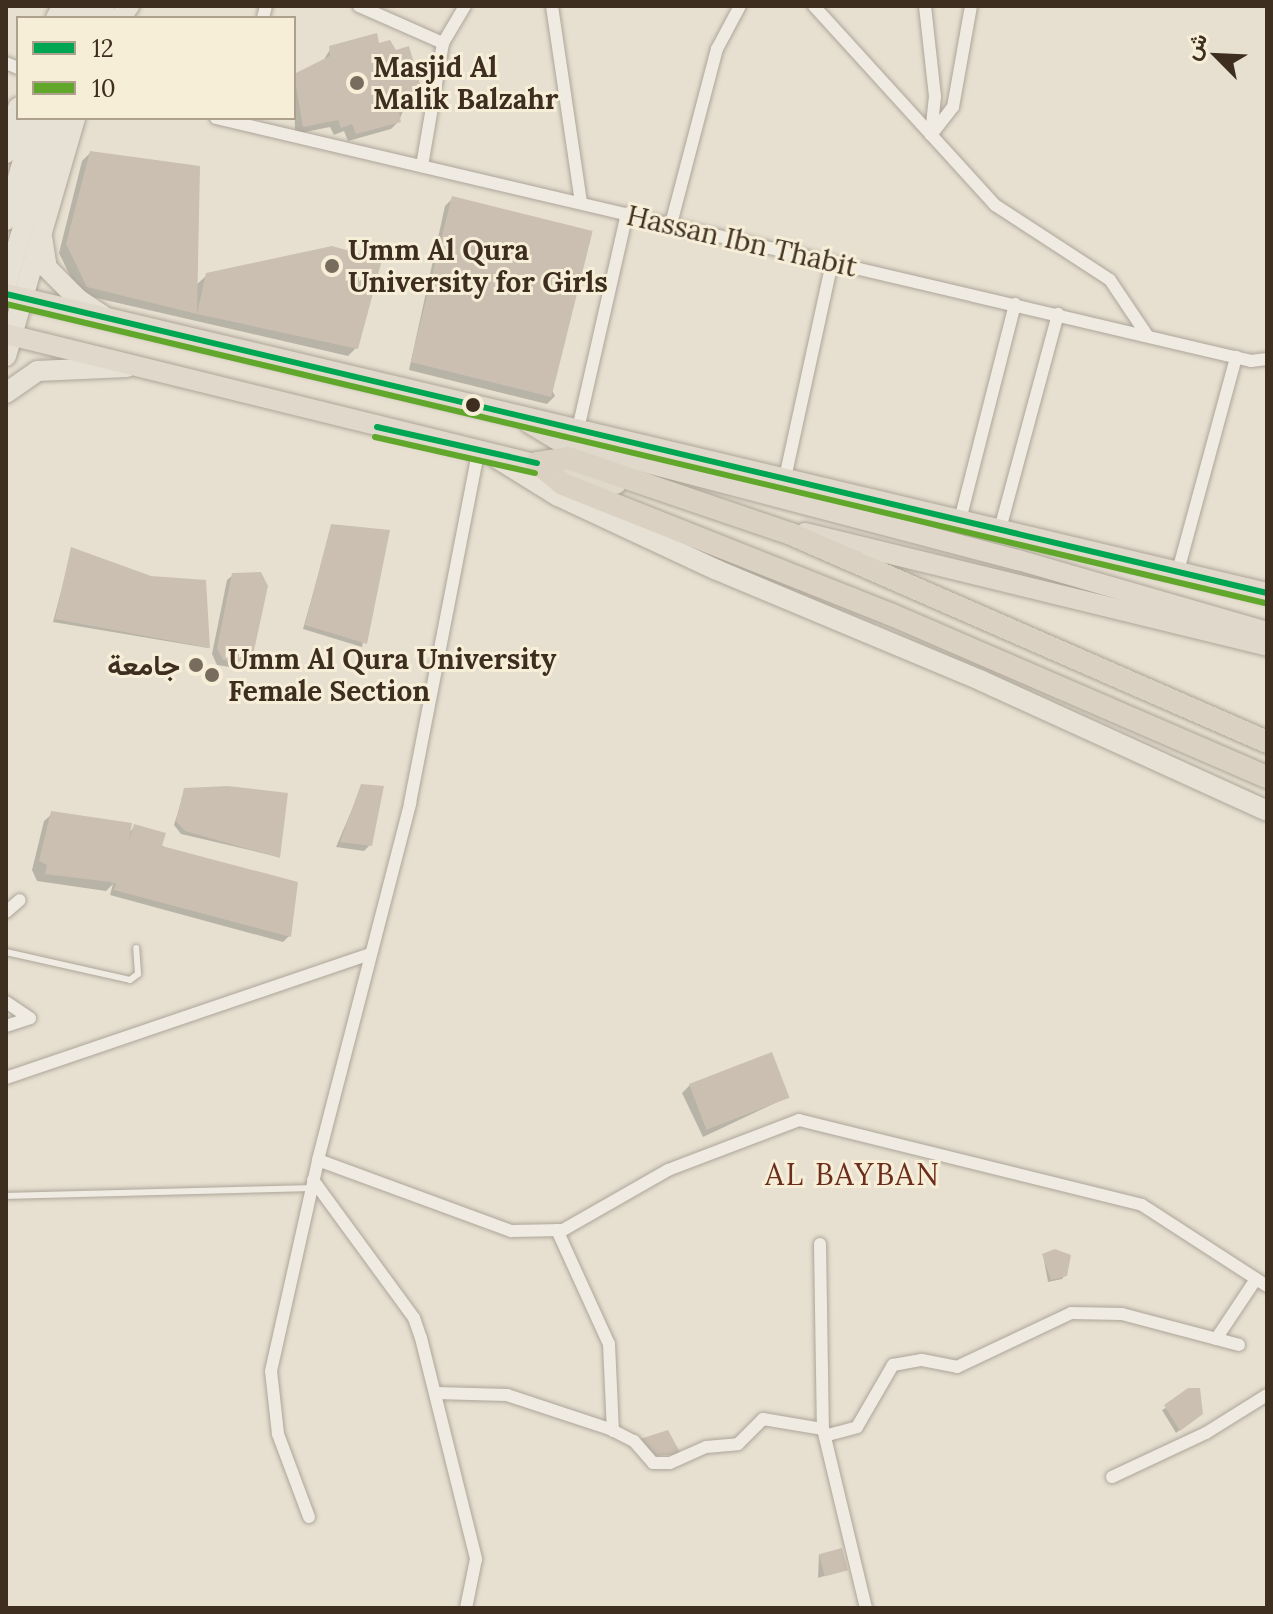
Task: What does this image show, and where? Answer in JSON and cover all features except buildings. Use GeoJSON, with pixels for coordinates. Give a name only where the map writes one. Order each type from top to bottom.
{"type":"FeatureCollection","features":[{"type":"Feature","properties":{"kind":"highway"},"geometry":{"type":"LineString","coordinates":[[11,292],[116,324],[514,414],[1267,593]]}},
{"type":"Feature","properties":{"kind":"highway"},"geometry":{"type":"LineString","coordinates":[[9,335],[487,455],[537,463],[1267,646]]}},
{"type":"Feature","properties":{"kind":"highway"},"geometry":{"type":"LineString","coordinates":[[514,414],[556,439],[1018,560],[1267,632]]}},
{"type":"Feature","properties":{"kind":"highway"},"geometry":{"type":"LineString","coordinates":[[537,463],[568,458],[791,534],[1267,742]]}},
{"type":"Feature","properties":{"kind":"highway"},"geometry":{"type":"LineString","coordinates":[[537,463],[563,484],[890,614],[1267,777]]}},
{"type":"Feature","properties":{"kind":"main road"},"geometry":{"type":"LineString","coordinates":[[6,153],[16,116]]}},
{"type":"Feature","properties":{"kind":"main road"},"geometry":{"type":"LineString","coordinates":[[6,220],[34,120]]}},
{"type":"Feature","properties":{"kind":"main road"},"geometry":{"type":"LineString","coordinates":[[6,356],[11,292],[54,120]]}},
{"type":"Feature","properties":{"kind":"main road"},"geometry":{"type":"LineString","coordinates":[[11,292],[41,229],[74,120]]}},
{"type":"Feature","properties":{"kind":"main road"},"geometry":{"type":"LineString","coordinates":[[41,229],[47,268],[78,299],[116,324]]}},
{"type":"Feature","properties":{"kind":"main road"},"geometry":{"type":"LineString","coordinates":[[6,393],[37,371],[143,367]]}},
{"type":"Feature","properties":{"kind":"main road"},"geometry":{"type":"LineString","coordinates":[[487,455],[558,496],[717,570],[982,681],[1267,811]]}},
{"type":"Feature","properties":{"kind":"street"},"geometry":{"type":"LineString","coordinates":[[359,6],[443,43]]}},
{"type":"Feature","properties":{"kind":"street"},"geometry":{"type":"LineString","coordinates":[[422,166],[443,43],[465,6]]}},
{"type":"Feature","properties":{"kind":"street"},"geometry":{"type":"LineString","coordinates":[[552,6],[581,203]]}},
{"type":"Feature","properties":{"kind":"street"},"geometry":{"type":"LineString","coordinates":[[671,224],[717,49],[740,6]]}},
{"type":"Feature","properties":{"kind":"street"},"geometry":{"type":"LineString","coordinates":[[814,6],[995,205],[1110,280],[1147,335]]}},
{"type":"Feature","properties":{"kind":"street"},"geometry":{"type":"LineString","coordinates":[[931,135],[953,107],[971,6]]}},
{"type":"Feature","properties":{"kind":"street"},"geometry":{"type":"LineString","coordinates":[[925,9],[935,96],[931,135]]}},
{"type":"Feature","properties":{"kind":"street","name":"Hassan Ibn Thabit"},"geometry":{"type":"LineString","coordinates":[[240,121],[1251,361],[1267,359]]}},
{"type":"Feature","properties":{"kind":"street"},"geometry":{"type":"LineString","coordinates":[[578,429],[627,214]]}},
{"type":"Feature","properties":{"kind":"street"},"geometry":{"type":"LineString","coordinates":[[785,478],[832,262]]}},
{"type":"Feature","properties":{"kind":"street"},"geometry":{"type":"LineString","coordinates":[[960,520],[1015,304]]}},
{"type":"Feature","properties":{"kind":"street"},"geometry":{"type":"LineString","coordinates":[[1000,529],[1058,314]]}},
{"type":"Feature","properties":{"kind":"street"},"geometry":{"type":"LineString","coordinates":[[1178,571],[1236,357]]}},
{"type":"Feature","properties":{"kind":"street"},"geometry":{"type":"LineString","coordinates":[[1251,361],[1267,366]]}},
{"type":"Feature","properties":{"kind":"street"},"geometry":{"type":"LineString","coordinates":[[309,1517],[278,1434],[271,1371],[312,1184],[410,803],[487,455]]}},
{"type":"Feature","properties":{"kind":"street"},"geometry":{"type":"LineString","coordinates":[[6,895],[20,900],[6,912]]}},
{"type":"Feature","properties":{"kind":"street"},"geometry":{"type":"LineString","coordinates":[[6,1078],[371,954]]}},
{"type":"Feature","properties":{"kind":"street"},"geometry":{"type":"LineString","coordinates":[[6,1002],[30,1018],[6,1026]]}},
{"type":"Feature","properties":{"kind":"street"},"geometry":{"type":"LineString","coordinates":[[318,1160],[511,1231],[557,1230],[668,1170],[799,1120],[1142,1205],[1262,1283],[1216,1339]]}},
{"type":"Feature","properties":{"kind":"street"},"geometry":{"type":"LineString","coordinates":[[312,1184],[414,1318],[436,1393],[476,1559],[466,1608]]}},
{"type":"Feature","properties":{"kind":"street"},"geometry":{"type":"LineString","coordinates":[[557,1230],[609,1344],[613,1431]]}},
{"type":"Feature","properties":{"kind":"street"},"geometry":{"type":"LineString","coordinates":[[820,1244],[826,1432],[866,1608]]}},
{"type":"Feature","properties":{"kind":"street"},"geometry":{"type":"LineString","coordinates":[[436,1393],[507,1395],[613,1431],[634,1441],[653,1463],[670,1463],[706,1447],[738,1444],[763,1419],[826,1432],[857,1427],[893,1365],[922,1360],[957,1367],[1071,1313],[1122,1314],[1239,1345]]}},
{"type":"Feature","properties":{"kind":"street"},"geometry":{"type":"LineString","coordinates":[[1112,1477],[1206,1433],[1267,1395]]}},
{"type":"Feature","properties":{"kind":"lane"},"geometry":{"type":"LineString","coordinates":[[6,952],[130,980],[138,974],[136,948]]}},
{"type":"Feature","properties":{"kind":"lane"},"geometry":{"type":"LineString","coordinates":[[6,1196],[312,1184]]}},
{"type":"Feature","properties":{"kind":"transit line","name":"12"},"geometry":{"type":"LineString","coordinates":[[6,294],[1267,593]]}},
{"type":"Feature","properties":{"kind":"transit line","name":"10"},"geometry":{"type":"LineString","coordinates":[[6,304],[1265,603]]}},
{"type":"Feature","properties":{"kind":"transit line","name":"12"},"geometry":{"type":"LineString","coordinates":[[377,427],[537,463]]}},
{"type":"Feature","properties":{"kind":"transit line","name":"10"},"geometry":{"type":"LineString","coordinates":[[375,437],[535,473]]}},
{"type":"Feature","properties":{"kind":"place","name":"Masjid Al Malik Balzahr"},"geometry":{"type":"Point","coordinates":[357,83]}},
{"type":"Feature","properties":{"kind":"place","name":"Umm Al Qura University for Girls"},"geometry":{"type":"Point","coordinates":[332,266]}},
{"type":"Feature","properties":{"kind":"place","name":"جامعة"},"geometry":{"type":"Point","coordinates":[196,665]}},
{"type":"Feature","properties":{"kind":"place","name":"Umm Al Qura University Female Section"},"geometry":{"type":"Point","coordinates":[212,675]}},
{"type":"Feature","properties":{"kind":"district","name":"AL BAYBAN"},"geometry":{"type":"Point","coordinates":[853,1174]}}]}
